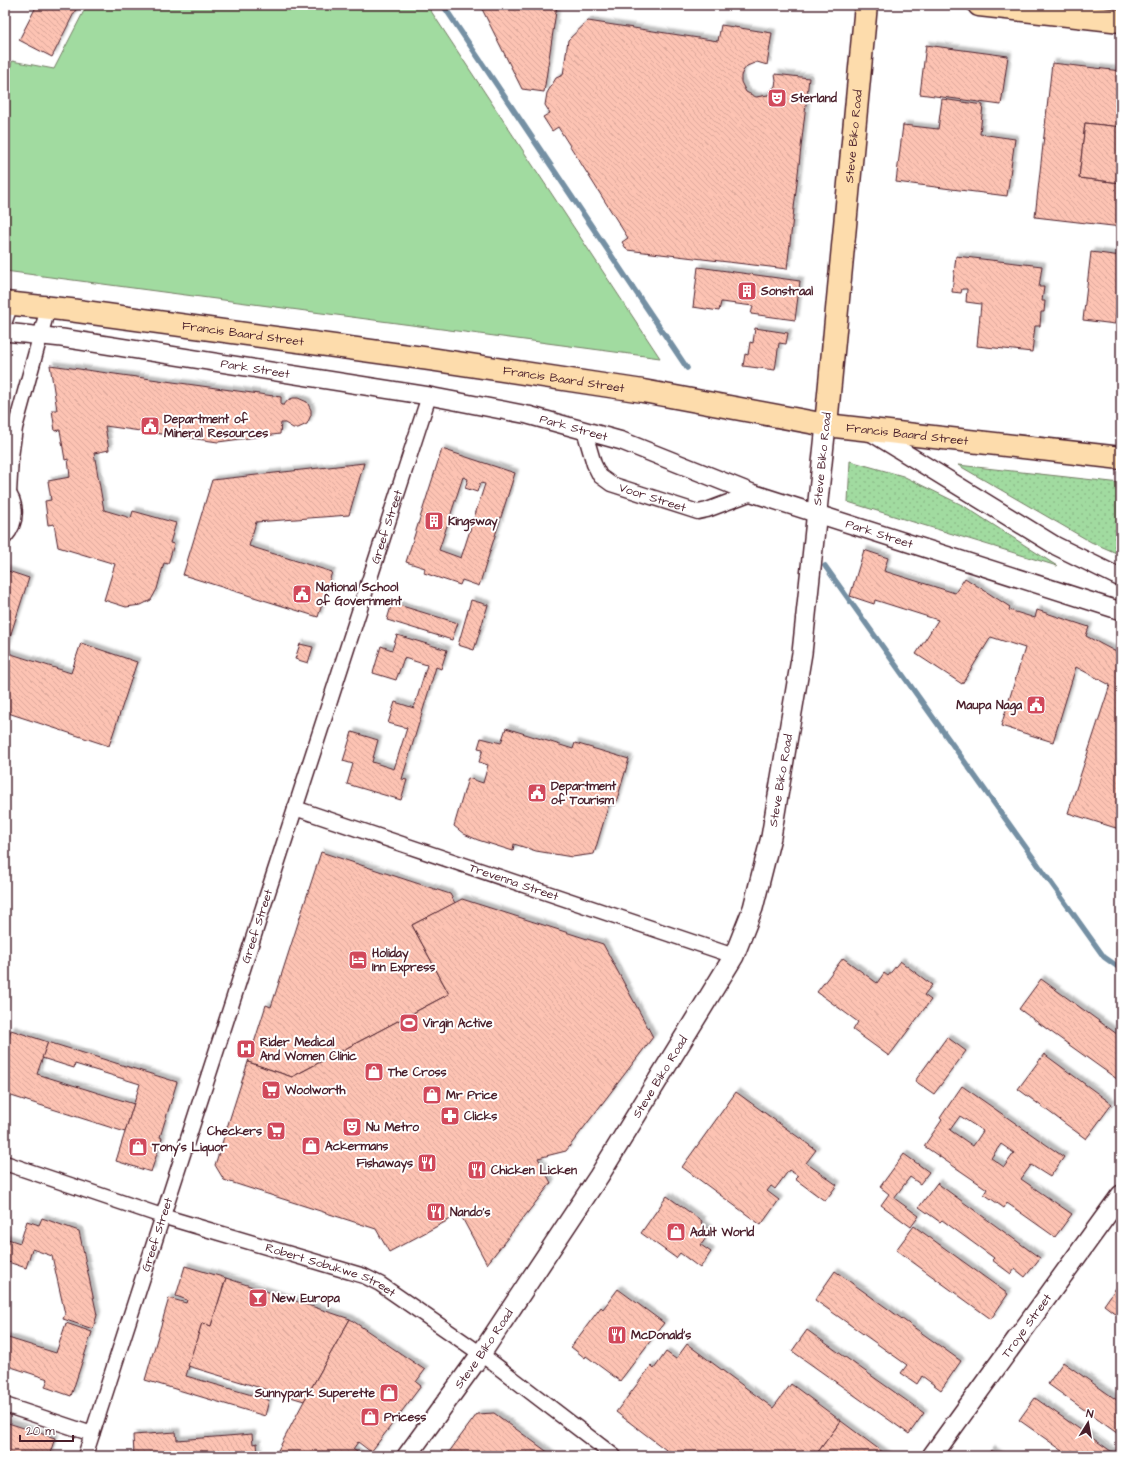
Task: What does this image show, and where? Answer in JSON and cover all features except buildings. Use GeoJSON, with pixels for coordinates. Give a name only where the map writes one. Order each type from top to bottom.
{"type":"FeatureCollection","features":[{"type":"Feature","properties":{"kind":"main road","name":"Steve Biko Road"},"geometry":{"type":"LineString","coordinates":[[407,1456],[481,1354],[599,1176],[734,956],[753,908],[771,837],[802,654],[826,425],[866,5]]}},
{"type":"Feature","properties":{"kind":"main road"},"geometry":{"type":"LineString","coordinates":[[979,5],[1121,21]]}},
{"type":"Feature","properties":{"kind":"main road","name":"Francis Baard Street"},"geometry":{"type":"LineString","coordinates":[[7,309],[48,308],[422,358],[643,391],[826,425],[868,431],[1121,458]]}},
{"type":"Feature","properties":{"kind":"main road","name":"Troye Street"},"geometry":{"type":"LineString","coordinates":[[932,1456],[1121,1195]]}},
{"type":"Feature","properties":{"kind":"street"},"geometry":{"type":"LineString","coordinates":[[5,537],[12,528],[15,520],[14,501],[7,490],[15,428],[48,308]]}},
{"type":"Feature","properties":{"kind":"street","name":"Park Street"},"geometry":{"type":"LineString","coordinates":[[5,332],[41,336],[429,396],[528,415],[622,441],[752,493],[1121,611]]}},
{"type":"Feature","properties":{"kind":"street","name":"Greef Street"},"geometry":{"type":"LineString","coordinates":[[85,1456],[429,396]]}},
{"type":"Feature","properties":{"kind":"street","name":"Voor Street"},"geometry":{"type":"LineString","coordinates":[[584,430],[594,464],[600,476],[611,484],[698,512],[752,493]]}},
{"type":"Feature","properties":{"kind":"street"},"geometry":{"type":"LineString","coordinates":[[868,431],[1056,546],[1121,578]]}},
{"type":"Feature","properties":{"kind":"street","name":"Trevenna Street"},"geometry":{"type":"LineString","coordinates":[[295,808],[734,956]]}},
{"type":"Feature","properties":{"kind":"street","name":"Robert Sobukwe Street"},"geometry":{"type":"LineString","coordinates":[[5,1163],[162,1216],[364,1276],[380,1284],[481,1354],[614,1456]]}},
{"type":"Feature","properties":{"kind":"street"},"geometry":{"type":"LineString","coordinates":[[5,1404],[92,1434]]}},
{"type":"Feature","properties":{"kind":"green space"},"geometry":{"type":"Polygon","coordinates":[[[87,5],[427,5],[660,358],[5,271],[5,90],[7,90],[12,61],[54,69],[87,5]]]}},
{"type":"Feature","properties":{"kind":"green space"},"geometry":{"type":"Polygon","coordinates":[[[850,461],[903,476],[964,506],[1057,566],[848,502],[850,461]]]}},
{"type":"Feature","properties":{"kind":"green space"},"geometry":{"type":"Polygon","coordinates":[[[958,465],[1121,483],[1121,555],[1091,542],[958,465]]]}},
{"type":"Feature","properties":{"kind":"waterway"},"geometry":{"type":"LineString","coordinates":[[443,5],[687,368]]}},
{"type":"Feature","properties":{"kind":"waterway"},"geometry":{"type":"LineString","coordinates":[[825,566],[1104,957],[1121,969]]}},
{"type":"Feature","properties":{"kind":"place","name":"Sterland"},"geometry":{"type":"Point","coordinates":[777,98]}},
{"type":"Feature","properties":{"kind":"place","name":"Sonstraal"},"geometry":{"type":"Point","coordinates":[747,291]}},
{"type":"Feature","properties":{"kind":"place","name":"Department of Mineral Resources"},"geometry":{"type":"Point","coordinates":[150,426]}},
{"type":"Feature","properties":{"kind":"place","name":"Kingsway"},"geometry":{"type":"Point","coordinates":[434,521]}},
{"type":"Feature","properties":{"kind":"place","name":"National School of Government"},"geometry":{"type":"Point","coordinates":[302,594]}},
{"type":"Feature","properties":{"kind":"place","name":"Maupa Naga"},"geometry":{"type":"Point","coordinates":[1036,705]}},
{"type":"Feature","properties":{"kind":"place","name":"Department of Tourism"},"geometry":{"type":"Point","coordinates":[537,793]}},
{"type":"Feature","properties":{"kind":"place","name":"Holiday Inn Express"},"geometry":{"type":"Point","coordinates":[358,960]}},
{"type":"Feature","properties":{"kind":"place","name":"Virgin Active"},"geometry":{"type":"Point","coordinates":[409,1023]}},
{"type":"Feature","properties":{"kind":"place","name":"Rider Medical And Women Clinic"},"geometry":{"type":"Point","coordinates":[246,1049]}},
{"type":"Feature","properties":{"kind":"place","name":"The Cross"},"geometry":{"type":"Point","coordinates":[374,1072]}},
{"type":"Feature","properties":{"kind":"place","name":"Woolworth"},"geometry":{"type":"Point","coordinates":[271,1090]}},
{"type":"Feature","properties":{"kind":"place","name":"Mr Price"},"geometry":{"type":"Point","coordinates":[432,1095]}},
{"type":"Feature","properties":{"kind":"place","name":"Clicks"},"geometry":{"type":"Point","coordinates":[450,1116]}},
{"type":"Feature","properties":{"kind":"place","name":"Nu Metro"},"geometry":{"type":"Point","coordinates":[352,1127]}},
{"type":"Feature","properties":{"kind":"place","name":"Checkers"},"geometry":{"type":"Point","coordinates":[276,1131]}},
{"type":"Feature","properties":{"kind":"place","name":"Ackermans"},"geometry":{"type":"Point","coordinates":[311,1146]}},
{"type":"Feature","properties":{"kind":"place","name":"Tony's Liquor"},"geometry":{"type":"Point","coordinates":[138,1147]}},
{"type":"Feature","properties":{"kind":"place","name":"Fishaways"},"geometry":{"type":"Point","coordinates":[427,1163]}},
{"type":"Feature","properties":{"kind":"place","name":"Chicken Licken"},"geometry":{"type":"Point","coordinates":[477,1170]}},
{"type":"Feature","properties":{"kind":"place","name":"Nando's"},"geometry":{"type":"Point","coordinates":[436,1212]}},
{"type":"Feature","properties":{"kind":"place","name":"Adult World"},"geometry":{"type":"Point","coordinates":[676,1232]}},
{"type":"Feature","properties":{"kind":"place","name":"New Europa"},"geometry":{"type":"Point","coordinates":[258,1298]}},
{"type":"Feature","properties":{"kind":"place","name":"McDonald's"},"geometry":{"type":"Point","coordinates":[617,1335]}},
{"type":"Feature","properties":{"kind":"place","name":"Sunnypark Superette"},"geometry":{"type":"Point","coordinates":[389,1393]}},
{"type":"Feature","properties":{"kind":"place","name":"Pricess"},"geometry":{"type":"Point","coordinates":[370,1417]}}]}
